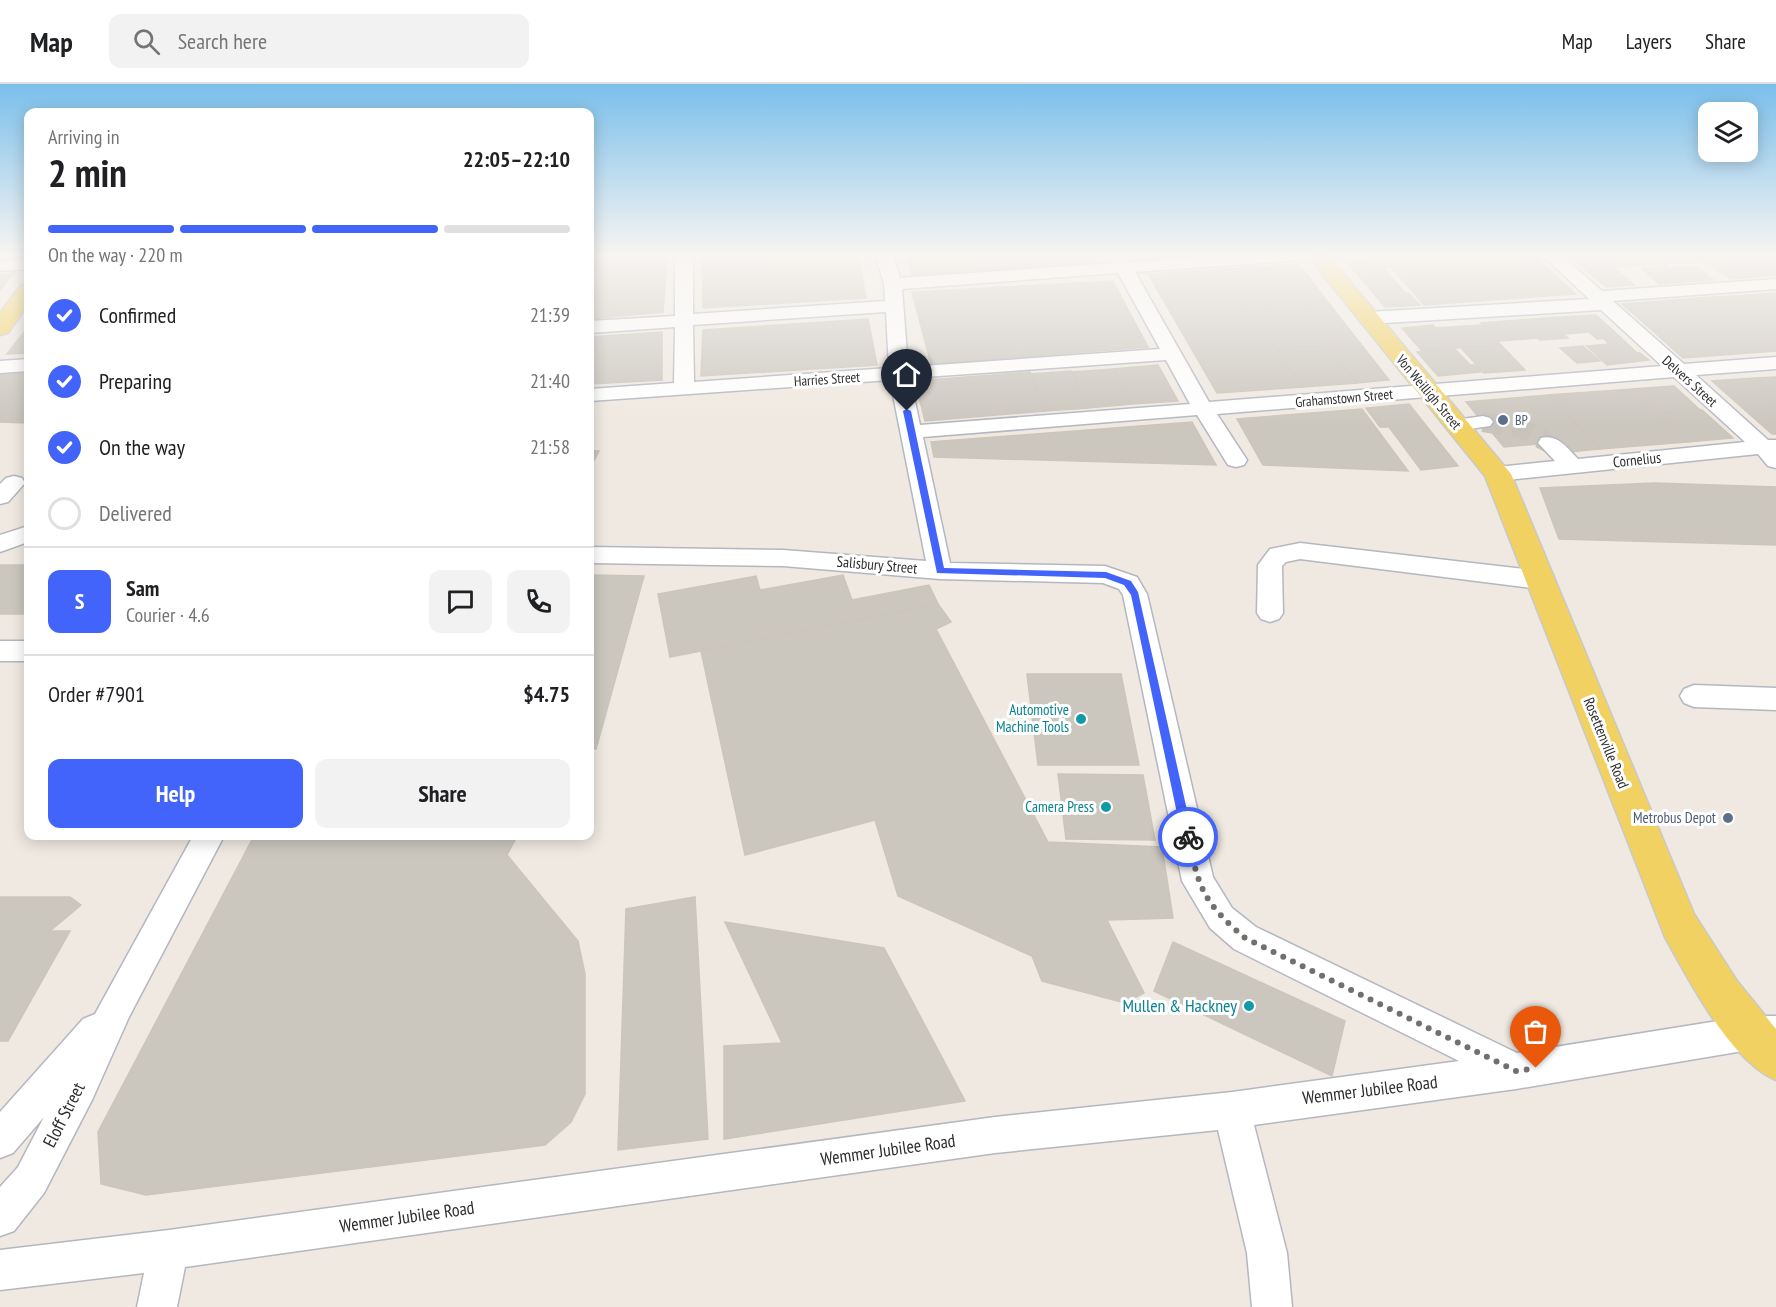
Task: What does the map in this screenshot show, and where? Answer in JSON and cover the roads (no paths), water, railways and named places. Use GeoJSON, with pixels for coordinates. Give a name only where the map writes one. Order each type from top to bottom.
{"type":"FeatureCollection","features":[{"type":"Feature","properties":{"kind":"main road"},"geometry":{"type":"LineString","coordinates":[[0,328],[13,311]]}},
{"type":"Feature","properties":{"kind":"main road","name":"Von Weilligh Street"},"geometry":{"type":"LineString","coordinates":[[1362,311],[1498,474]]}},
{"type":"Feature","properties":{"kind":"main road","name":"Rosettenville Road"},"geometry":{"type":"LineString","coordinates":[[1498,474],[1679,924],[1708,977],[1762,1033],[1776,1059]]}},
{"type":"Feature","properties":{"kind":"street"},"geometry":{"type":"LineString","coordinates":[[684,311],[684,389]]}},
{"type":"Feature","properties":{"kind":"street"},"geometry":{"type":"LineString","coordinates":[[594,327],[827,311]]}},
{"type":"Feature","properties":{"kind":"street"},"geometry":{"type":"LineString","coordinates":[[894,311],[899,374],[940,571]]}},
{"type":"Feature","properties":{"kind":"street"},"geometry":{"type":"LineString","coordinates":[[1148,311],[1203,409],[1236,460]]}},
{"type":"Feature","properties":{"kind":"street"},"geometry":{"type":"LineString","coordinates":[[1368,318],[1458,311]]}},
{"type":"Feature","properties":{"kind":"street","name":"Delvers Street"},"geometry":{"type":"LineString","coordinates":[[1613,311],[1678,371],[1772,451]]}},
{"type":"Feature","properties":{"kind":"street","name":"Harries Street"},"geometry":{"type":"LineString","coordinates":[[594,395],[1172,354]]}},
{"type":"Feature","properties":{"kind":"street","name":"Grahamstown Street"},"geometry":{"type":"LineString","coordinates":[[911,432],[1776,363]]}},
{"type":"Feature","properties":{"kind":"street"},"geometry":{"type":"LineString","coordinates":[[0,367],[24,365]]}},
{"type":"Feature","properties":{"kind":"street"},"geometry":{"type":"LineString","coordinates":[[1456,425],[1483,422]]}},
{"type":"Feature","properties":{"kind":"street"},"geometry":{"type":"LineString","coordinates":[[1549,443],[1572,466]]}},
{"type":"Feature","properties":{"kind":"street","name":"Cornelius"},"geometry":{"type":"LineString","coordinates":[[1498,474],[1772,451]]}},
{"type":"Feature","properties":{"kind":"street"},"geometry":{"type":"LineString","coordinates":[[0,544],[24,535]]}},
{"type":"Feature","properties":{"kind":"street"},"geometry":{"type":"LineString","coordinates":[[1270,613],[1270,565],[1278,555],[1300,551],[1540,580]]}},
{"type":"Feature","properties":{"kind":"street","name":"Salisbury Street"},"geometry":{"type":"LineString","coordinates":[[594,555],[783,558],[940,571],[1106,575],[1128,583],[1135,594],[1198,881],[1221,918],[1245,938],[1516,1071]]}},
{"type":"Feature","properties":{"kind":"street"},"geometry":{"type":"LineString","coordinates":[[0,651],[24,651]]}},
{"type":"Feature","properties":{"kind":"street"},"geometry":{"type":"LineString","coordinates":[[1694,696],[1776,699]]}},
{"type":"Feature","properties":{"kind":"street","name":"Eloff Street"},"geometry":{"type":"LineString","coordinates":[[0,1217],[31,1180],[79,1087],[117,1005],[207,840]]}},
{"type":"Feature","properties":{"kind":"street","name":"Eloff Street"},"geometry":{"type":"LineString","coordinates":[[0,1140],[117,1005]]}},
{"type":"Feature","properties":{"kind":"street","name":"Wemmer Jubilee Road"},"geometry":{"type":"LineString","coordinates":[[0,1270],[169,1250],[995,1135],[1232,1110],[1516,1071],[1762,1033]]}},
{"type":"Feature","properties":{"kind":"street"},"geometry":{"type":"LineString","coordinates":[[1232,1110],[1267,1253],[1272,1307]]}},
{"type":"Feature","properties":{"kind":"street"},"geometry":{"type":"LineString","coordinates":[[157,1307],[169,1250]]}},
{"type":"Feature","properties":{"kind":"tunnel"},"geometry":{"type":"LineString","coordinates":[[1483,422],[1522,428],[1549,443]]}},
{"type":"Feature","properties":{"kind":"place","name":"BP"},"geometry":{"type":"Point","coordinates":[1503,420]}},
{"type":"Feature","properties":{"kind":"place","name":"Automotive Machine Tools"},"geometry":{"type":"Point","coordinates":[1081,719]}},
{"type":"Feature","properties":{"kind":"place","name":"Camera Press"},"geometry":{"type":"Point","coordinates":[1106,807]}},
{"type":"Feature","properties":{"kind":"place","name":"Metrobus Depot"},"geometry":{"type":"Point","coordinates":[1728,818]}},
{"type":"Feature","properties":{"kind":"place","name":"Mullen & Hackney"},"geometry":{"type":"Point","coordinates":[1249,1006]}}]}
